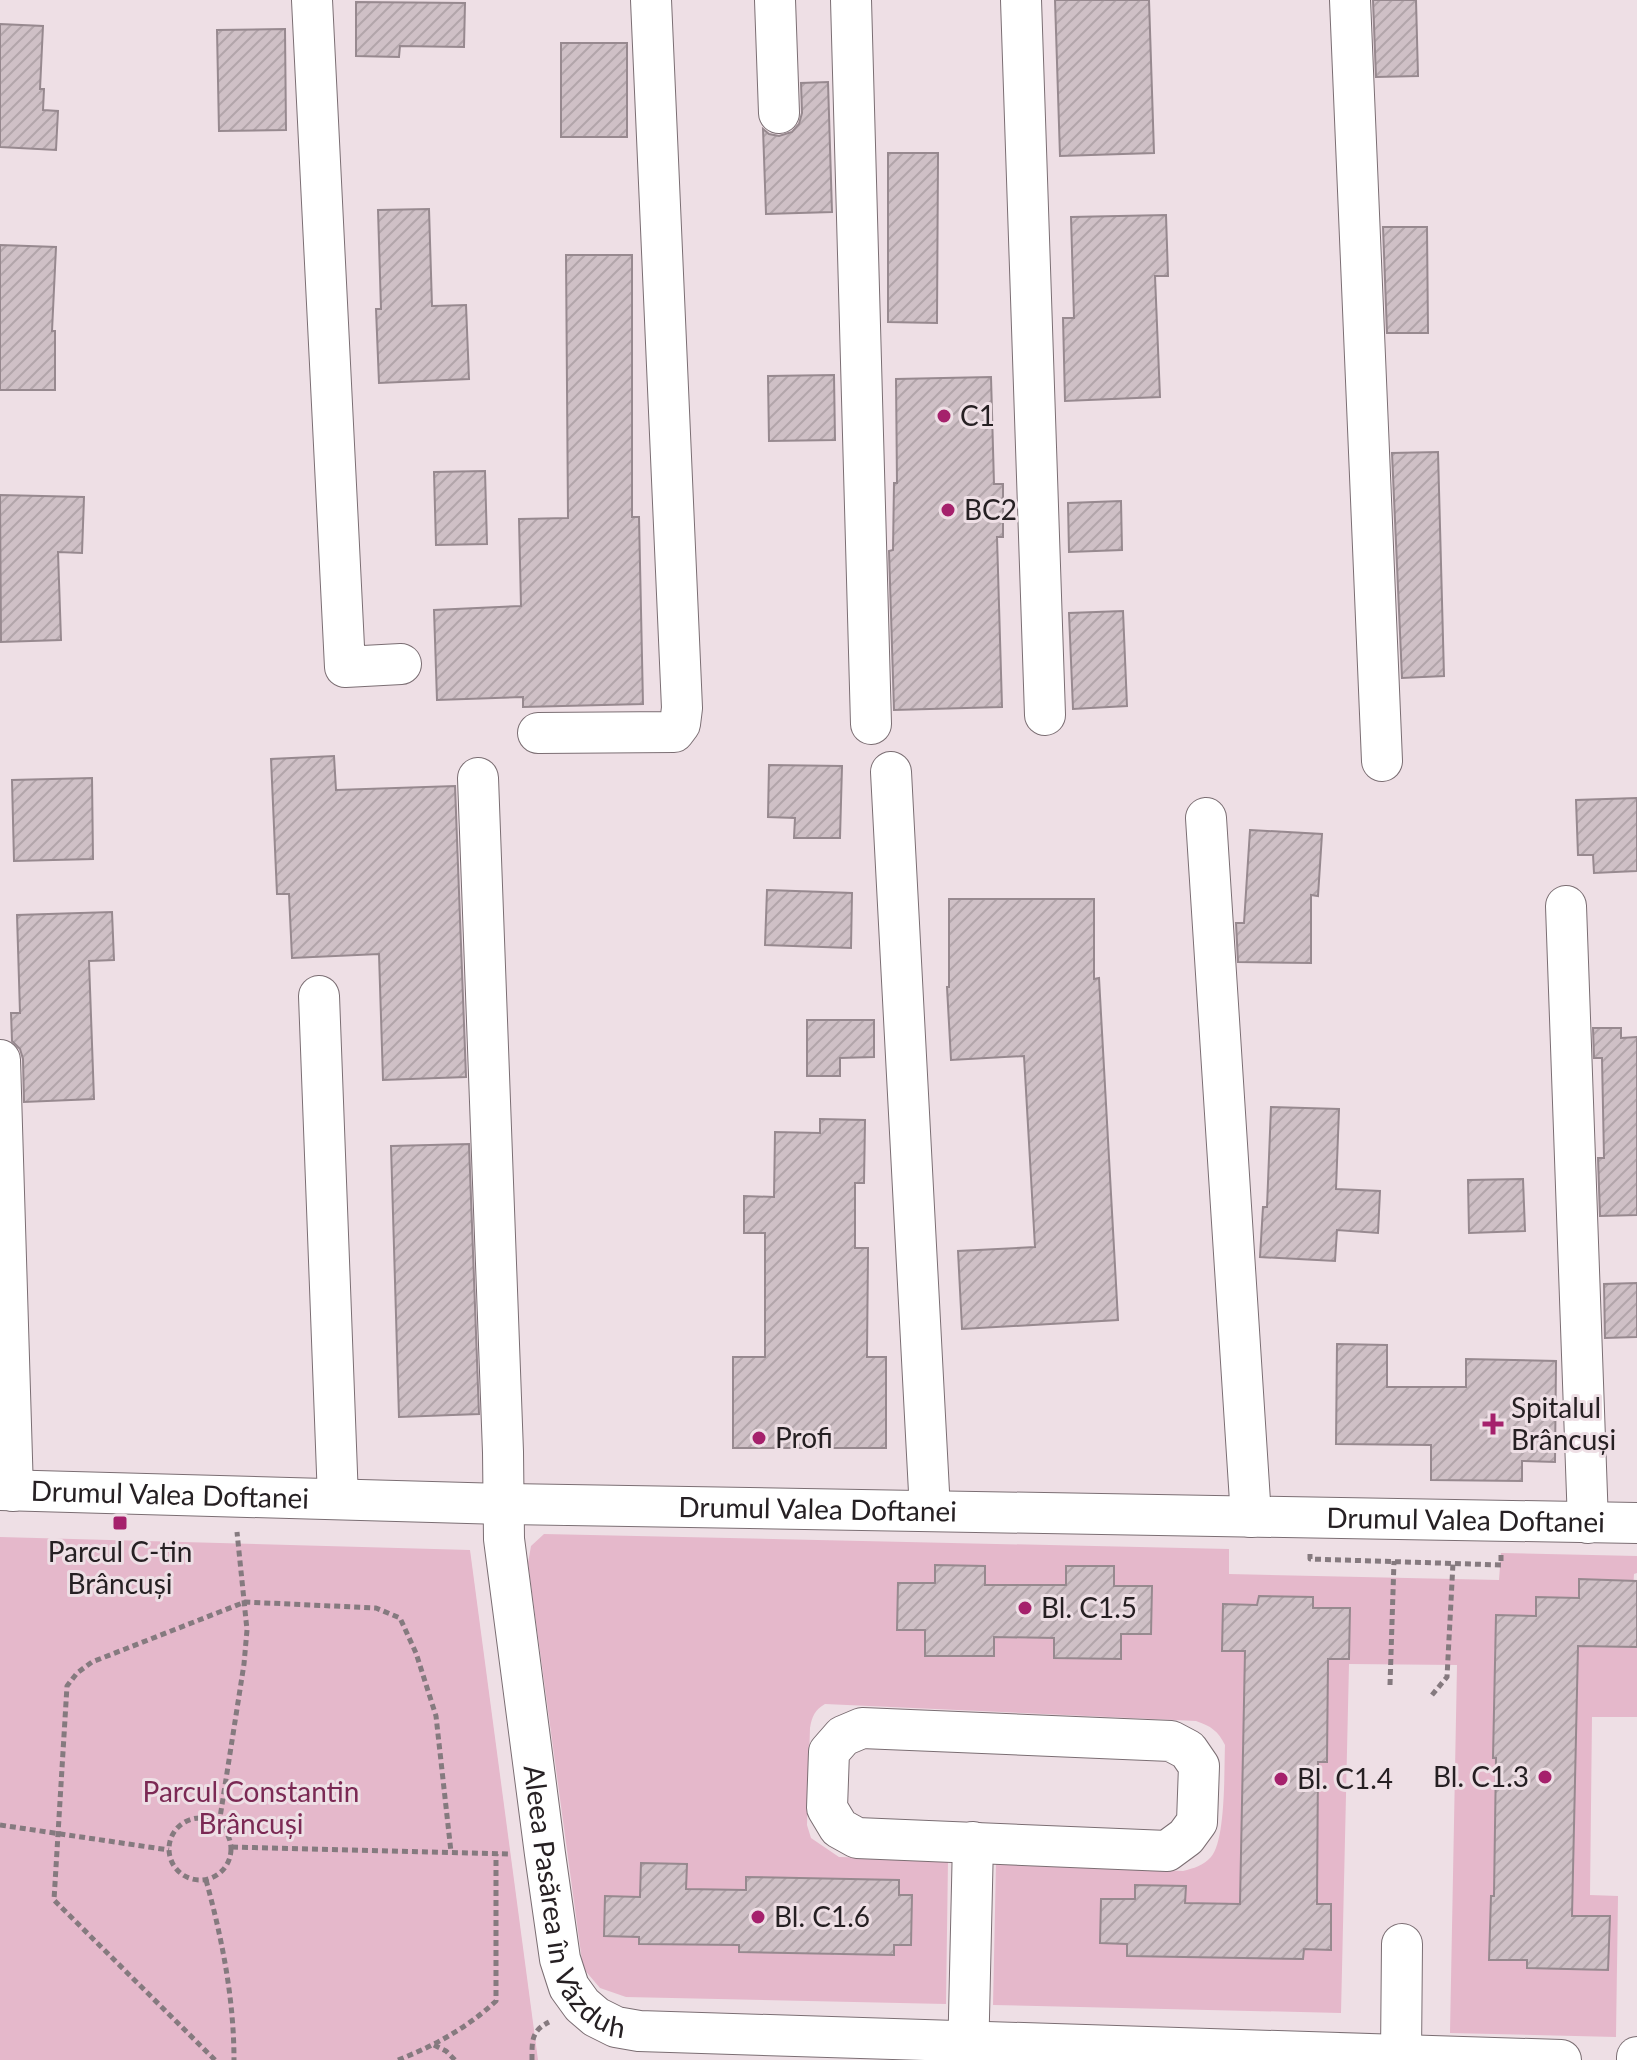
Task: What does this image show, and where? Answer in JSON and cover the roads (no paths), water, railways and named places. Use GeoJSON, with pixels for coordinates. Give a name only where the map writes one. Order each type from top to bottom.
{"type":"FeatureCollection","features":[{"type":"Feature","properties":{"kind":"street"},"geometry":{"type":"LineString","coordinates":[[312,0],[345,667],[401,664]]}},
{"type":"Feature","properties":{"kind":"street"},"geometry":{"type":"LineString","coordinates":[[538,733],[674,732],[680,724],[681,676],[651,0]]}},
{"type":"Feature","properties":{"kind":"street"},"geometry":{"type":"LineString","coordinates":[[775,0],[779,113]]}},
{"type":"Feature","properties":{"kind":"street"},"geometry":{"type":"LineString","coordinates":[[851,0],[871,724]]}},
{"type":"Feature","properties":{"kind":"street"},"geometry":{"type":"LineString","coordinates":[[1021,0],[1045,715]]}},
{"type":"Feature","properties":{"kind":"street"},"geometry":{"type":"LineString","coordinates":[[1350,0],[1382,761]]}},
{"type":"Feature","properties":{"kind":"street"},"geometry":{"type":"LineString","coordinates":[[891,772],[930,1511]]}},
{"type":"Feature","properties":{"kind":"street","name":"Aleea Pasărea în Văzduh"},"geometry":{"type":"LineString","coordinates":[[478,778],[504,1539],[560,1959],[569,1987],[582,2005],[596,2017],[616,2027],[639,2031],[969,2051],[1401,2055],[1561,2060]]}},
{"type":"Feature","properties":{"kind":"street"},"geometry":{"type":"LineString","coordinates":[[1206,818],[1251,1517]]}},
{"type":"Feature","properties":{"kind":"street"},"geometry":{"type":"LineString","coordinates":[[1566,906],[1588,1523]]}},
{"type":"Feature","properties":{"kind":"street"},"geometry":{"type":"LineString","coordinates":[[319,996],[338,1499]]}},
{"type":"Feature","properties":{"kind":"street"},"geometry":{"type":"LineString","coordinates":[[0,1060],[6,1490]]}},
{"type":"Feature","properties":{"kind":"street","name":"Drumul Valea Doftanei"},"geometry":{"type":"LineString","coordinates":[[6,1490],[503,1504],[1637,1523]]}},
{"type":"Feature","properties":{"kind":"street"},"geometry":{"type":"LineString","coordinates":[[862,1728],[1171,1741],[1188,1750],[1199,1766],[1197,1822],[1186,1837],[1167,1851],[973,1842],[857,1838],[839,1828],[827,1808],[829,1752],[843,1736],[862,1728]]}},
{"type":"Feature","properties":{"kind":"street"},"geometry":{"type":"LineString","coordinates":[[969,2051],[973,1842]]}},
{"type":"Feature","properties":{"kind":"street"},"geometry":{"type":"LineString","coordinates":[[1401,2055],[1402,1944]]}},
{"type":"Feature","properties":{"kind":"place","name":"C1"},"geometry":{"type":"Point","coordinates":[944,416]}},
{"type":"Feature","properties":{"kind":"place","name":"BC2"},"geometry":{"type":"Point","coordinates":[948,510]}},
{"type":"Feature","properties":{"kind":"place","name":"Spitalul Brâncuși"},"geometry":{"type":"Point","coordinates":[1493,1424]}},
{"type":"Feature","properties":{"kind":"place","name":"Profi"},"geometry":{"type":"Point","coordinates":[759,1438]}},
{"type":"Feature","properties":{"kind":"place","name":"Parcul C-tin Brâncuși"},"geometry":{"type":"Point","coordinates":[120,1523]}},
{"type":"Feature","properties":{"kind":"place","name":"Bl. C1.5"},"geometry":{"type":"Point","coordinates":[1025,1608]}},
{"type":"Feature","properties":{"kind":"place","name":"Bl. C1.3"},"geometry":{"type":"Point","coordinates":[1545,1777]}},
{"type":"Feature","properties":{"kind":"place","name":"Bl. C1.4"},"geometry":{"type":"Point","coordinates":[1281,1779]}},
{"type":"Feature","properties":{"kind":"place","name":"Bl. C1.6"},"geometry":{"type":"Point","coordinates":[758,1917]}},
{"type":"Feature","properties":{"kind":"park label","name":"Parcul Constantin Brâncuși"},"geometry":{"type":"Point","coordinates":[251,1808]}}]}
